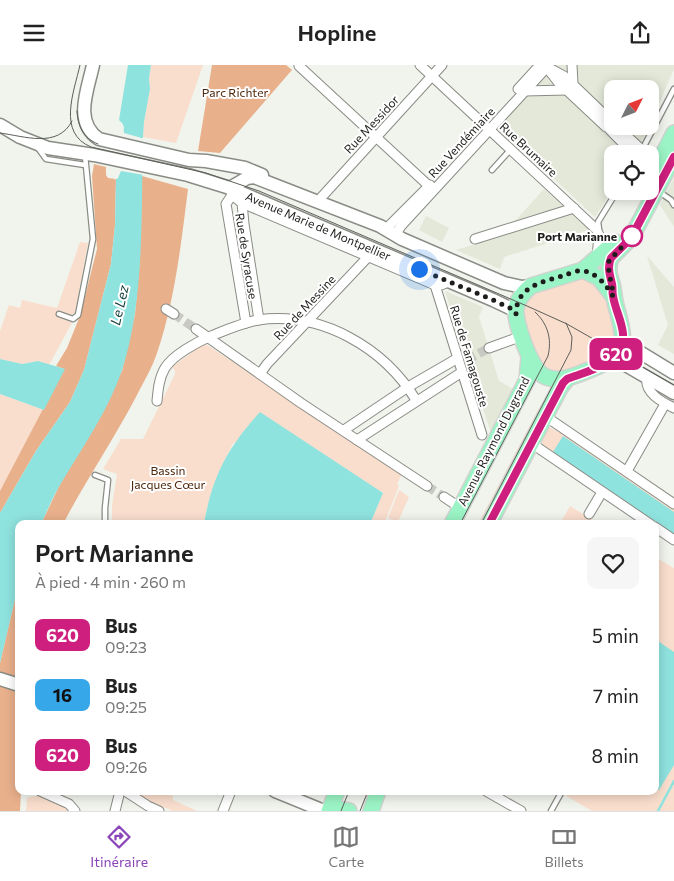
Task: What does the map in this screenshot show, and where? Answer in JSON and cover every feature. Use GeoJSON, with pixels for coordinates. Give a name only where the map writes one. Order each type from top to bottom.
{"type":"FeatureCollection","features":[{"type":"Feature","properties":{"kind":"main road","name":"Avenue Marie de Montpellier"},"geometry":{"type":"LineString","coordinates":[[93,65],[84,115],[88,129],[99,139],[189,160],[245,168],[312,196],[318,201]]}},
{"type":"Feature","properties":{"kind":"main road","name":"Avenue Marie de Montpellier"},"geometry":{"type":"LineString","coordinates":[[1,124],[20,137],[48,148],[88,158],[188,175],[231,191],[493,300],[512,309],[516,314]]}},
{"type":"Feature","properties":{"kind":"main road"},"geometry":{"type":"LineString","coordinates":[[659,167],[674,133]]}},
{"type":"Feature","properties":{"kind":"main road"},"geometry":{"type":"LineString","coordinates":[[659,176],[674,157]]}},
{"type":"Feature","properties":{"kind":"main road","name":"Avenue Marie de Montpellier"},"geometry":{"type":"LineString","coordinates":[[231,191],[251,177],[318,201],[448,256],[504,283],[522,287],[531,285]]}},
{"type":"Feature","properties":{"kind":"main road"},"geometry":{"type":"LineString","coordinates":[[642,200],[622,234],[596,260],[583,270],[531,285],[520,298],[516,314],[522,336],[529,357],[539,373],[546,377],[567,379],[606,363],[618,352],[623,340],[623,332],[613,296],[609,261],[631,238],[645,200]]}},
{"type":"Feature","properties":{"kind":"main road"},"geometry":{"type":"LineString","coordinates":[[583,270],[599,278],[613,296]]}},
{"type":"Feature","properties":{"kind":"main road"},"geometry":{"type":"LineString","coordinates":[[623,340],[674,373]]}},
{"type":"Feature","properties":{"kind":"main road","name":"Avenue Raymond Dugrand"},"geometry":{"type":"LineString","coordinates":[[454,520],[527,380],[529,357]]}},
{"type":"Feature","properties":{"kind":"main road"},"geometry":{"type":"LineString","coordinates":[[606,363],[624,365],[674,393]]}},
{"type":"Feature","properties":{"kind":"main road"},"geometry":{"type":"LineString","coordinates":[[491,520],[567,379]]}},
{"type":"Feature","properties":{"kind":"main road"},"geometry":{"type":"LineString","coordinates":[[0,679],[15,684]]}},
{"type":"Feature","properties":{"kind":"main road"},"geometry":{"type":"LineString","coordinates":[[287,795],[328,810],[348,811]]}},
{"type":"Feature","properties":{"kind":"main road"},"geometry":{"type":"LineString","coordinates":[[328,810],[336,795]]}},
{"type":"Feature","properties":{"kind":"main road"},"geometry":{"type":"LineString","coordinates":[[371,811],[377,795]]}},
{"type":"Feature","properties":{"kind":"street","name":"Rue Brumaire"},"geometry":{"type":"LineString","coordinates":[[420,65],[574,208],[596,229],[599,235]]}},
{"type":"Feature","properties":{"kind":"street","name":"Rue Messidor"},"geometry":{"type":"LineString","coordinates":[[318,201],[442,65]]}},
{"type":"Feature","properties":{"kind":"street"},"geometry":{"type":"LineString","coordinates":[[570,87],[572,65]]}},
{"type":"Feature","properties":{"kind":"street"},"geometry":{"type":"LineString","coordinates":[[299,66],[429,186]]}},
{"type":"Feature","properties":{"kind":"street"},"geometry":{"type":"LineString","coordinates":[[545,66],[604,119]]}},
{"type":"Feature","properties":{"kind":"street","name":"Rue Vendémiaire"},"geometry":{"type":"LineString","coordinates":[[391,232],[401,226],[487,127],[524,91],[545,66]]}},
{"type":"Feature","properties":{"kind":"street","name":"Rue Vendémiaire"},"geometry":{"type":"LineString","coordinates":[[391,232],[429,186],[545,66]]}},
{"type":"Feature","properties":{"kind":"street"},"geometry":{"type":"LineString","coordinates":[[524,91],[570,87]]}},
{"type":"Feature","properties":{"kind":"street"},"geometry":{"type":"LineString","coordinates":[[621,135],[631,145]]}},
{"type":"Feature","properties":{"kind":"street"},"geometry":{"type":"LineString","coordinates":[[231,191],[242,203],[434,285],[448,282]]}},
{"type":"Feature","properties":{"kind":"street","name":"Rue de Syracuse"},"geometry":{"type":"LineString","coordinates":[[231,191],[226,204],[246,323]]}},
{"type":"Feature","properties":{"kind":"street","name":"Rue de Syracuse"},"geometry":{"type":"LineString","coordinates":[[242,203],[259,320]]}},
{"type":"Feature","properties":{"kind":"street"},"geometry":{"type":"LineString","coordinates":[[475,239],[574,208]]}},
{"type":"Feature","properties":{"kind":"street"},"geometry":{"type":"LineString","coordinates":[[596,260],[599,249],[599,235]]}},
{"type":"Feature","properties":{"kind":"street","name":"Rue de Messine"},"geometry":{"type":"LineString","coordinates":[[260,374],[267,364],[308,323],[368,257]]}},
{"type":"Feature","properties":{"kind":"street","name":"Rue de Famagouste"},"geometry":{"type":"LineString","coordinates":[[434,285],[462,363],[482,435]]}},
{"type":"Feature","properties":{"kind":"street"},"geometry":{"type":"LineString","coordinates":[[156,401],[161,376],[165,367],[192,346],[246,323],[259,320],[308,323],[340,333],[360,342],[384,361],[408,387],[416,400]]}},
{"type":"Feature","properties":{"kind":"street"},"geometry":{"type":"LineString","coordinates":[[196,329],[300,403],[358,439],[427,486]]}},
{"type":"Feature","properties":{"kind":"street"},"geometry":{"type":"LineString","coordinates":[[488,348],[522,336]]}},
{"type":"Feature","properties":{"kind":"street"},"geometry":{"type":"LineString","coordinates":[[344,430],[408,387],[462,363]]}},
{"type":"Feature","properties":{"kind":"street"},"geometry":{"type":"LineString","coordinates":[[358,439],[416,400],[462,363]]}},
{"type":"Feature","properties":{"kind":"street"},"geometry":{"type":"LineString","coordinates":[[647,377],[646,382],[654,397],[674,409]]}},
{"type":"Feature","properties":{"kind":"street"},"geometry":{"type":"LineString","coordinates":[[627,471],[665,404]]}},
{"type":"Feature","properties":{"kind":"street"},"geometry":{"type":"LineString","coordinates":[[546,416],[674,504]]}},
{"type":"Feature","properties":{"kind":"street"},"geometry":{"type":"LineString","coordinates":[[531,443],[644,520]]}},
{"type":"Feature","properties":{"kind":"street"},"geometry":{"type":"LineString","coordinates":[[593,516],[602,492]]}},
{"type":"Feature","properties":{"kind":"street"},"geometry":{"type":"LineString","coordinates":[[444,497],[460,507]]}},
{"type":"Feature","properties":{"kind":"street"},"geometry":{"type":"LineString","coordinates":[[659,530],[674,540]]}},
{"type":"Feature","properties":{"kind":"street"},"geometry":{"type":"LineString","coordinates":[[49,795],[68,804],[75,811]]}},
{"type":"Feature","properties":{"kind":"street"},"geometry":{"type":"LineString","coordinates":[[115,811],[119,795]]}},
{"type":"Feature","properties":{"kind":"street"},"geometry":{"type":"LineString","coordinates":[[131,795],[160,811]]}},
{"type":"Feature","properties":{"kind":"street"},"geometry":{"type":"LineString","coordinates":[[223,811],[229,795]]}},
{"type":"Feature","properties":{"kind":"street"},"geometry":{"type":"LineString","coordinates":[[493,795],[521,811]]}},
{"type":"Feature","properties":{"kind":"lane"},"geometry":{"type":"LineString","coordinates":[[643,145],[674,89]]}},
{"type":"Feature","properties":{"kind":"lane"},"geometry":{"type":"LineString","coordinates":[[492,170],[510,149]]}},
{"type":"Feature","properties":{"kind":"lane"},"geometry":{"type":"LineString","coordinates":[[59,314],[74,319],[78,315],[93,239],[88,158]]}},
{"type":"Feature","properties":{"kind":"lane"},"geometry":{"type":"LineString","coordinates":[[659,193],[671,200],[674,205]]}},
{"type":"Feature","properties":{"kind":"lane"},"geometry":{"type":"LineString","coordinates":[[599,235],[598,222],[611,200]]}},
{"type":"Feature","properties":{"kind":"lane"},"geometry":{"type":"LineString","coordinates":[[95,475],[108,480],[105,520]]}},
{"type":"Feature","properties":{"kind":"lane"},"geometry":{"type":"LineString","coordinates":[[551,811],[560,795]]}},
{"type":"Feature","properties":{"kind":"shaded area"},"geometry":{"type":"Polygon","coordinates":[[[555,65],[674,65],[659,103],[659,80],[604,80],[604,135],[645,135],[640,145],[604,145],[604,200],[606,200],[595,217],[498,127],[555,65]]]}},
{"type":"Feature","properties":{"kind":"shaded area"},"geometry":{"type":"Polygon","coordinates":[[[674,178],[674,227],[660,205],[674,178]]]}},
{"type":"Feature","properties":{"kind":"shaded area"},"geometry":{"type":"Polygon","coordinates":[[[544,189],[589,230],[504,257],[500,269],[456,250],[476,244],[473,234],[515,221],[544,189]]]}},
{"type":"Feature","properties":{"kind":"shaded area"},"geometry":{"type":"Polygon","coordinates":[[[426,216],[449,228],[442,242],[419,230],[426,216]]]}},
{"type":"Feature","properties":{"kind":"shaded area"},"geometry":{"type":"Polygon","coordinates":[[[647,256],[674,287],[674,354],[658,345],[668,325],[647,256]]]}},
{"type":"Feature","properties":{"kind":"shaded area"},"geometry":{"type":"Polygon","coordinates":[[[445,291],[483,307],[479,317],[499,381],[513,389],[491,433],[445,291]]]}},
{"type":"Feature","properties":{"kind":"green space"},"geometry":{"type":"Polygon","coordinates":[[[151,65],[203,65],[176,143],[143,137],[150,89],[151,65]]]}},
{"type":"Feature","properties":{"kind":"green space","name":"Parc Richter"},"geometry":{"type":"Polygon","coordinates":[[[212,65],[286,65],[292,70],[220,153],[198,151],[212,65]]]}},
{"type":"Feature","properties":{"kind":"green space"},"geometry":{"type":"Polygon","coordinates":[[[94,164],[106,167],[108,178],[116,179],[115,225],[111,264],[84,370],[70,402],[36,451],[0,513],[0,491],[64,369],[56,366],[67,348],[80,316],[97,249],[92,176],[94,164]]]}},
{"type":"Feature","properties":{"kind":"green space"},"geometry":{"type":"Polygon","coordinates":[[[142,176],[188,189],[177,272],[163,333],[153,364],[119,428],[65,520],[43,520],[61,482],[122,371],[135,314],[139,270],[142,176]]]}},
{"type":"Feature","properties":{"kind":"green space"},"geometry":{"type":"Polygon","coordinates":[[[80,242],[88,243],[75,313],[71,315],[60,311],[57,316],[73,321],[49,365],[38,361],[22,364],[0,359],[0,331],[9,305],[20,308],[22,300],[57,308],[80,242]]]}},
{"type":"Feature","properties":{"kind":"green space"},"geometry":{"type":"Polygon","coordinates":[[[578,277],[589,278],[605,294],[616,331],[615,347],[605,357],[562,373],[549,372],[540,366],[523,321],[522,307],[532,293],[578,277]]]}},
{"type":"Feature","properties":{"kind":"green space","name":"Bassin Jacques Cœur"},"geometry":{"type":"Polygon","coordinates":[[[204,343],[403,472],[397,484],[399,486],[386,520],[372,520],[383,492],[234,442],[216,481],[205,520],[112,520],[112,505],[117,474],[103,469],[121,439],[143,439],[175,374],[172,367],[204,343]]]}},
{"type":"Feature","properties":{"kind":"green space"},"geometry":{"type":"Polygon","coordinates":[[[0,394],[44,410],[0,491],[0,394]]]}},
{"type":"Feature","properties":{"kind":"green space"},"geometry":{"type":"Polygon","coordinates":[[[539,408],[544,410],[486,520],[480,520],[539,408]]]}},
{"type":"Feature","properties":{"kind":"green space"},"geometry":{"type":"Polygon","coordinates":[[[549,427],[560,433],[562,430],[674,507],[674,538],[659,528],[659,520],[647,520],[548,453],[550,450],[542,444],[541,440],[549,427]]]}},
{"type":"Feature","properties":{"kind":"green space"},"geometry":{"type":"Polygon","coordinates":[[[399,490],[409,497],[399,520],[388,518],[399,490]]]}},
{"type":"Feature","properties":{"kind":"green space"},"geometry":{"type":"Polygon","coordinates":[[[570,506],[593,520],[562,520],[570,506]]]}},
{"type":"Feature","properties":{"kind":"green space"},"geometry":{"type":"Polygon","coordinates":[[[659,559],[674,568],[674,811],[592,811],[565,795],[659,795],[659,559]]]}},
{"type":"Feature","properties":{"kind":"green space"},"geometry":{"type":"Polygon","coordinates":[[[15,599],[15,795],[21,795],[20,811],[0,811],[0,663],[15,599]]]}},
{"type":"Feature","properties":{"kind":"green space"},"geometry":{"type":"Polygon","coordinates":[[[39,795],[68,808],[69,811],[26,811],[27,798],[39,795]]]}},
{"type":"Feature","properties":{"kind":"green space"},"geometry":{"type":"Polygon","coordinates":[[[137,795],[170,795],[173,796],[173,800],[197,811],[171,811],[148,803],[137,795]]]}},
{"type":"Feature","properties":{"kind":"water","name":"Le Lez"},"geometry":{"type":"Polygon","coordinates":[[[128,65],[151,65],[150,89],[143,137],[142,225],[138,285],[129,343],[122,370],[110,399],[96,427],[57,491],[43,520],[15,520],[15,599],[0,663],[0,513],[36,451],[70,402],[84,370],[111,264],[115,225],[116,179],[118,178],[124,127],[119,120],[128,65]]]}},
{"type":"Feature","properties":{"kind":"water"},"geometry":{"type":"Polygon","coordinates":[[[0,359],[22,364],[38,361],[65,369],[44,410],[0,394],[0,359]]]}},
{"type":"Feature","properties":{"kind":"water","name":"Bassin Jacques Cœur"},"geometry":{"type":"Polygon","coordinates":[[[260,412],[383,493],[372,520],[205,520],[212,491],[223,463],[230,450],[260,412]]]}},
{"type":"Feature","properties":{"kind":"water"},"geometry":{"type":"Polygon","coordinates":[[[563,436],[674,512],[674,534],[659,524],[659,520],[653,520],[553,452],[563,436]]]}},
{"type":"Feature","properties":{"kind":"water"},"geometry":{"type":"Polygon","coordinates":[[[659,642],[674,652],[674,765],[659,790],[659,642]]]}},
{"type":"Feature","properties":{"kind":"pier"},"geometry":{"type":"Polygon","coordinates":[[[116,120],[122,123],[124,133],[145,139],[144,175],[121,171],[118,178],[114,180],[118,171],[115,162],[117,135],[121,127],[116,120]]]}},
{"type":"Feature","properties":{"kind":"waterway"},"geometry":{"type":"LineString","coordinates":[[658,811],[674,781]]}},
{"type":"Feature","properties":{"kind":"tunnel"},"geometry":{"type":"LineString","coordinates":[[174,314],[196,329]]}},
{"type":"Feature","properties":{"kind":"tunnel"},"geometry":{"type":"LineString","coordinates":[[467,360],[489,348]]}},
{"type":"Feature","properties":{"kind":"tunnel"},"geometry":{"type":"LineString","coordinates":[[427,486],[444,497]]}},
{"type":"Feature","properties":{"kind":"tram line"},"geometry":{"type":"LineString","coordinates":[[80,65],[70,111],[71,122],[74,132],[81,141],[91,147],[206,173],[259,191],[567,324],[674,385]]}},
{"type":"Feature","properties":{"kind":"tram line"},"geometry":{"type":"LineString","coordinates":[[77,111],[82,131],[98,144]]}},
{"type":"Feature","properties":{"kind":"tram line"},"geometry":{"type":"LineString","coordinates":[[0,133],[30,138],[49,138],[66,130],[72,121]]}},
{"type":"Feature","properties":{"kind":"tram line"},"geometry":{"type":"LineString","coordinates":[[462,520],[548,356],[548,332],[535,312]]}},
{"type":"Feature","properties":{"kind":"tram line"},"geometry":{"type":"LineString","coordinates":[[483,520],[571,350],[572,337],[566,323]]}},
{"type":"Feature","properties":{"kind":"tram line"},"geometry":{"type":"LineString","coordinates":[[341,811],[347,795]]}},
{"type":"Feature","properties":{"kind":"tram line"},"geometry":{"type":"LineString","coordinates":[[360,811],[366,795]]}},
{"type":"Feature","properties":{"kind":"bus line","name":"620"},"geometry":{"type":"LineString","coordinates":[[491,520],[563,383],[567,379],[606,363],[618,352],[623,340],[623,332],[613,296],[609,261],[631,238],[674,157]]}},
{"type":"Feature","properties":{"kind":"place","name":"Port Marianne"},"geometry":{"type":"Point","coordinates":[632,236]}},
{"type":"Feature","properties":{"kind":"route"},"geometry":{"type":"LineString","coordinates":[[419,269],[493,300],[512,309],[516,314],[520,298],[531,285],[580,270],[599,278],[613,296],[609,261],[632,236]]}}]}
